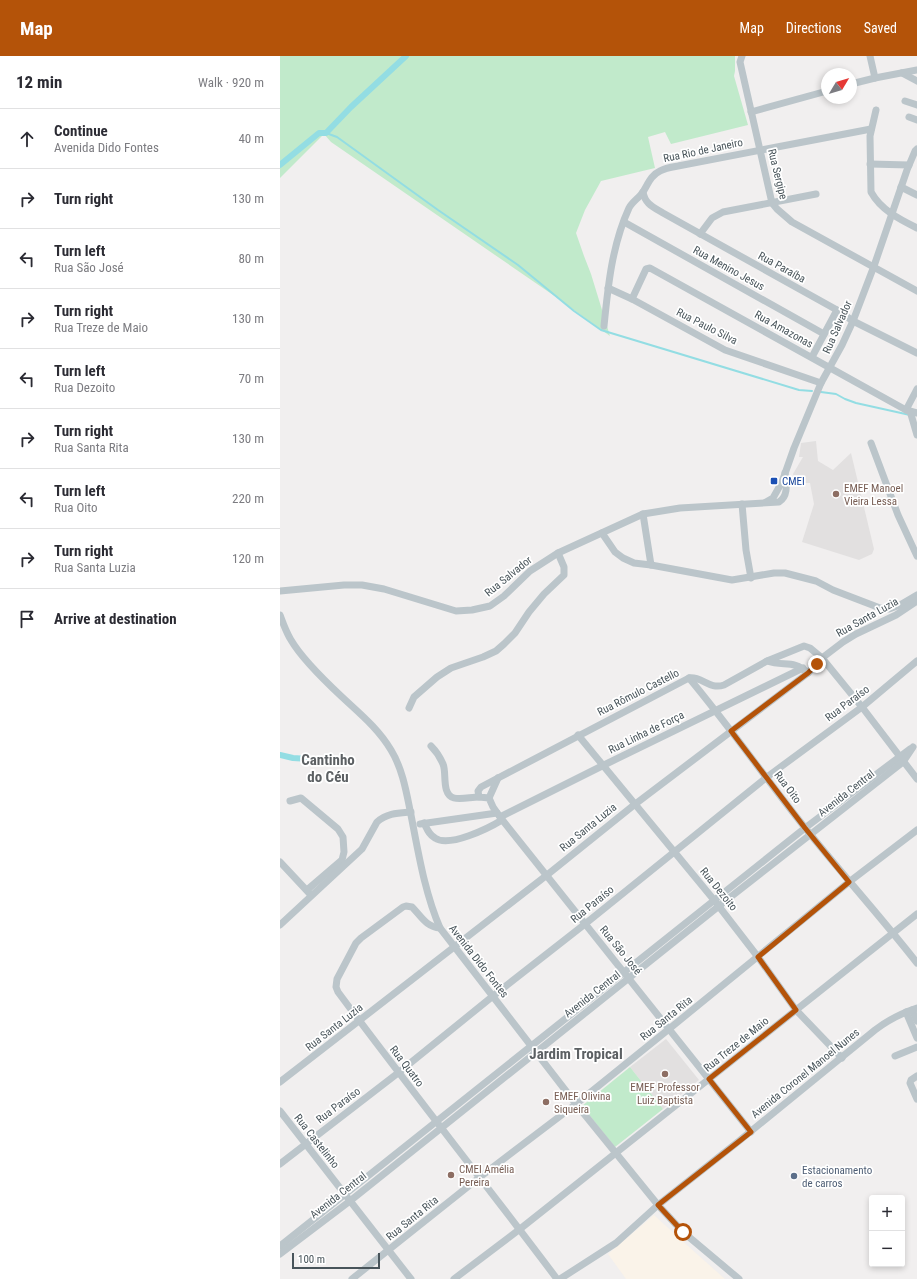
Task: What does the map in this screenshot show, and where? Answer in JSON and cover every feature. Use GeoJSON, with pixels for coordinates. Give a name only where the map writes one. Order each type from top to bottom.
{"type":"FeatureCollection","features":[{"type":"Feature","properties":{"kind":"street","name":"Rua Sergipe"},"geometry":{"type":"LineString","coordinates":[[742,56],[740,62],[772,203],[792,222],[917,291]]}},
{"type":"Feature","properties":{"kind":"street"},"geometry":{"type":"LineString","coordinates":[[870,56],[875,78]]}},
{"type":"Feature","properties":{"kind":"street"},"geometry":{"type":"LineString","coordinates":[[857,82],[917,70]]}},
{"type":"Feature","properties":{"kind":"street"},"geometry":{"type":"LineString","coordinates":[[902,73],[917,81]]}},
{"type":"Feature","properties":{"kind":"street"},"geometry":{"type":"LineString","coordinates":[[751,112],[821,93]]}},
{"type":"Feature","properties":{"kind":"street"},"geometry":{"type":"LineString","coordinates":[[905,101],[917,105]]}},
{"type":"Feature","properties":{"kind":"street"},"geometry":{"type":"LineString","coordinates":[[876,110],[870,136],[871,192],[891,215],[917,228]]}},
{"type":"Feature","properties":{"kind":"street"},"geometry":{"type":"LineString","coordinates":[[909,117],[917,120]]}},
{"type":"Feature","properties":{"kind":"street","name":"Rua Rio de Janeiro"},"geometry":{"type":"LineString","coordinates":[[604,326],[608,288],[615,246],[630,207],[643,192],[654,175],[660,171],[678,166],[871,129]]}},
{"type":"Feature","properties":{"kind":"street","name":"Rua Salvador"},"geometry":{"type":"LineString","coordinates":[[280,591],[344,585],[362,585],[384,589],[456,611],[472,610],[490,606],[504,596],[530,571],[558,553],[643,514],[680,508],[779,502],[783,500],[786,493],[785,473],[794,448],[822,383],[853,321],[909,165],[917,149]]}},
{"type":"Feature","properties":{"kind":"street"},"geometry":{"type":"LineString","coordinates":[[870,164],[909,165]]}},
{"type":"Feature","properties":{"kind":"street"},"geometry":{"type":"LineString","coordinates":[[901,187],[917,195]]}},
{"type":"Feature","properties":{"kind":"street","name":"Rua Paraíba"},"geometry":{"type":"LineString","coordinates":[[643,192],[644,199],[648,204],[837,310],[853,321],[917,353]]}},
{"type":"Feature","properties":{"kind":"street"},"geometry":{"type":"LineString","coordinates":[[700,234],[716,215],[816,194]]}},
{"type":"Feature","properties":{"kind":"street","name":"Rua Menino Jesus"},"geometry":{"type":"LineString","coordinates":[[624,222],[824,334]]}},
{"type":"Feature","properties":{"kind":"street","name":"Rua Amazonas"},"geometry":{"type":"LineString","coordinates":[[632,299],[646,269],[650,268],[831,367],[911,413]]}},
{"type":"Feature","properties":{"kind":"street","name":"Rua Paulo Silva"},"geometry":{"type":"LineString","coordinates":[[608,288],[632,299],[725,350],[822,383]]}},
{"type":"Feature","properties":{"kind":"street"},"geometry":{"type":"LineString","coordinates":[[812,357],[837,310]]}},
{"type":"Feature","properties":{"kind":"street"},"geometry":{"type":"LineString","coordinates":[[917,389],[911,413],[917,435]]}},
{"type":"Feature","properties":{"kind":"street"},"geometry":{"type":"LineString","coordinates":[[872,443],[898,515],[917,556]]}},
{"type":"Feature","properties":{"kind":"street"},"geometry":{"type":"LineString","coordinates":[[742,504],[746,550],[751,578]]}},
{"type":"Feature","properties":{"kind":"street"},"geometry":{"type":"LineString","coordinates":[[643,514],[651,565]]}},
{"type":"Feature","properties":{"kind":"street"},"geometry":{"type":"LineString","coordinates":[[602,533],[615,552],[634,563],[651,565],[723,580],[751,578],[774,573],[784,573],[816,581],[833,590],[880,608],[889,609],[900,605],[917,595]]}},
{"type":"Feature","properties":{"kind":"street"},"geometry":{"type":"LineString","coordinates":[[409,708],[414,697],[437,677],[451,668],[496,651],[515,633],[529,612],[544,594],[564,575],[564,567],[558,553]]}},
{"type":"Feature","properties":{"kind":"street","name":"Rua Santa Luzia"},"geometry":{"type":"LineString","coordinates":[[280,1082],[731,731],[805,670],[843,642],[917,601]]}},
{"type":"Feature","properties":{"kind":"street","name":"Avenida Dido Fontes"},"geometry":{"type":"LineString","coordinates":[[280,614],[290,639],[303,657],[340,695],[364,716],[391,749],[402,774],[414,824],[428,896],[440,928],[493,996],[530,1047],[615,1154],[658,1205],[683,1232],[739,1279]]}},
{"type":"Feature","properties":{"kind":"street","name":"Rua Rômulo Castello"},"geometry":{"type":"LineString","coordinates":[[479,797],[478,791],[481,787],[689,678],[696,678],[718,687],[767,662],[804,646],[810,648],[822,658]]}},
{"type":"Feature","properties":{"kind":"street"},"geometry":{"type":"LineString","coordinates":[[822,658],[862,707],[917,779]]}},
{"type":"Feature","properties":{"kind":"street","name":"Rua Paraíso"},"geometry":{"type":"LineString","coordinates":[[280,1164],[398,1073],[767,777],[862,707],[917,661]]}},
{"type":"Feature","properties":{"kind":"street"},"geometry":{"type":"LineString","coordinates":[[767,662],[777,664],[796,664],[805,670]]}},
{"type":"Feature","properties":{"kind":"street","name":"Rua Linha de Força"},"geometry":{"type":"LineString","coordinates":[[414,824],[500,817],[716,710],[805,670]]}},
{"type":"Feature","properties":{"kind":"street","name":"Rua Oito"},"geometry":{"type":"LineString","coordinates":[[689,678],[716,710],[805,828],[849,882],[893,932],[917,963]]}},
{"type":"Feature","properties":{"kind":"street","name":"Rua Dezoito"},"geometry":{"type":"LineString","coordinates":[[578,735],[634,805],[719,906],[796,1010],[842,1058]]}},
{"type":"Feature","properties":{"kind":"street"},"geometry":{"type":"LineString","coordinates":[[431,746],[439,755],[444,764],[446,772],[445,787],[449,795],[454,798],[489,798],[498,778]]}},
{"type":"Feature","properties":{"kind":"street","name":"Avenida Central"},"geometry":{"type":"LineString","coordinates":[[280,1254],[350,1201],[530,1047],[627,976],[811,835],[915,746]]}},
{"type":"Feature","properties":{"kind":"street","name":"Avenida Central"},"geometry":{"type":"LineString","coordinates":[[280,1246],[345,1194],[536,1053],[714,900],[805,828],[901,759]]}},
{"type":"Feature","properties":{"kind":"street"},"geometry":{"type":"LineString","coordinates":[[280,925],[342,860],[344,852],[343,837],[338,829],[301,798],[290,801]]}},
{"type":"Feature","properties":{"kind":"street","name":"Rua São José"},"geometry":{"type":"LineString","coordinates":[[489,798],[500,817],[751,1132]]}},
{"type":"Feature","properties":{"kind":"street"},"geometry":{"type":"LineString","coordinates":[[309,893],[362,849],[377,822],[394,813],[411,812]]}},
{"type":"Feature","properties":{"kind":"street"},"geometry":{"type":"LineString","coordinates":[[424,823],[430,834],[435,839],[445,842],[453,841],[494,824],[500,817]]}},
{"type":"Feature","properties":{"kind":"street","name":"Rua Santa Rita"},"geometry":{"type":"LineString","coordinates":[[352,1279],[480,1177],[576,1104],[849,882],[917,830]]}},
{"type":"Feature","properties":{"kind":"street"},"geometry":{"type":"LineString","coordinates":[[280,862],[309,893]]}},
{"type":"Feature","properties":{"kind":"street","name":"Rua Quatro"},"geometry":{"type":"LineString","coordinates":[[440,928],[431,927],[412,907],[406,906],[358,941],[336,983],[338,992],[398,1073],[558,1279]]}},
{"type":"Feature","properties":{"kind":"street","name":"Rua Treze de Maio"},"geometry":{"type":"LineString","coordinates":[[454,1279],[520,1229],[917,914]]}},
{"type":"Feature","properties":{"kind":"street"},"geometry":{"type":"LineString","coordinates":[[912,1010],[917,1021]]}},
{"type":"Feature","properties":{"kind":"street"},"geometry":{"type":"LineString","coordinates":[[912,1010],[917,1038]]}},
{"type":"Feature","properties":{"kind":"street","name":"Avenida Coronel Manoel Nunes"},"geometry":{"type":"LineString","coordinates":[[558,1279],[616,1243],[658,1205],[884,1024],[912,1010]]}},
{"type":"Feature","properties":{"kind":"street"},"geometry":{"type":"LineString","coordinates":[[895,1056],[917,1047]]}},
{"type":"Feature","properties":{"kind":"street"},"geometry":{"type":"LineString","coordinates":[[917,1076],[911,1080],[910,1083],[917,1100]]}},
{"type":"Feature","properties":{"kind":"street","name":"Rua Castelinho"},"geometry":{"type":"LineString","coordinates":[[280,1111],[411,1279]]}},
{"type":"Feature","properties":{"kind":"shaded area","name":"EMEF Manoel Vieira Lessa"},"geometry":{"type":"Polygon","coordinates":[[[816,441],[818,461],[833,470],[851,453],[874,549],[872,554],[859,560],[802,542],[814,504],[810,483],[795,483],[793,474],[803,457],[799,457],[801,443],[816,441]]]}},
{"type":"Feature","properties":{"kind":"shaded area","name":"EMEF Professor Luiz Baptista"},"geometry":{"type":"Polygon","coordinates":[[[666,1039],[699,1080],[663,1109],[630,1067],[666,1039]]]}},
{"type":"Feature","properties":{"kind":"shaded area"},"geometry":{"type":"Polygon","coordinates":[[[654,1215],[725,1279],[626,1279],[608,1254],[654,1215]]]}},
{"type":"Feature","properties":{"kind":"green space"},"geometry":{"type":"Polygon","coordinates":[[[280,56],[735,56],[734,76],[748,125],[671,144],[665,132],[648,137],[655,168],[601,181],[585,210],[576,233],[591,274],[610,336],[331,142],[324,134],[280,178],[280,56]]]}},
{"type":"Feature","properties":{"kind":"green space"},"geometry":{"type":"Polygon","coordinates":[[[630,1067],[663,1109],[615,1147],[582,1106],[630,1067]]]}},
{"type":"Feature","properties":{"kind":"waterway"},"geometry":{"type":"LineString","coordinates":[[280,165],[319,133],[326,133],[351,107],[406,56]]}},
{"type":"Feature","properties":{"kind":"waterway"},"geometry":{"type":"LineString","coordinates":[[326,133],[337,137],[438,210],[518,265],[574,311],[601,330],[799,390],[812,391]]}},
{"type":"Feature","properties":{"kind":"waterway"},"geometry":{"type":"LineString","coordinates":[[821,392],[836,394],[856,403],[910,415]]}},
{"type":"Feature","properties":{"kind":"waterway"},"geometry":{"type":"LineString","coordinates":[[280,755],[309,759]]}},
{"type":"Feature","properties":{"kind":"place","name":"CMEI"},"geometry":{"type":"Point","coordinates":[774,481]}},
{"type":"Feature","properties":{"kind":"place","name":"EMEF Manoel Vieira Lessa"},"geometry":{"type":"Point","coordinates":[836,494]}},
{"type":"Feature","properties":{"kind":"place","name":"EMEF Professor Luiz Baptista"},"geometry":{"type":"Point","coordinates":[665,1074]}},
{"type":"Feature","properties":{"kind":"place","name":"EMEF Olivina Siqueira"},"geometry":{"type":"Point","coordinates":[546,1102]}},
{"type":"Feature","properties":{"kind":"place","name":"CMEI Amélia Pereira"},"geometry":{"type":"Point","coordinates":[451,1175]}},
{"type":"Feature","properties":{"kind":"place","name":"Estacionamento de carros"},"geometry":{"type":"Point","coordinates":[794,1176]}},
{"type":"Feature","properties":{"kind":"district","name":"Cantinho do Céu"},"geometry":{"type":"Point","coordinates":[328,768]}},
{"type":"Feature","properties":{"kind":"district","name":"Jardim Tropical"},"geometry":{"type":"Point","coordinates":[576,1054]}},
{"type":"Feature","properties":{"kind":"route"},"geometry":{"type":"LineString","coordinates":[[683,1232],[671,1221],[658,1205],[751,1132],[709,1079],[796,1010],[758,957],[849,882],[805,828],[731,731],[808,673],[817,664]]}}]}
